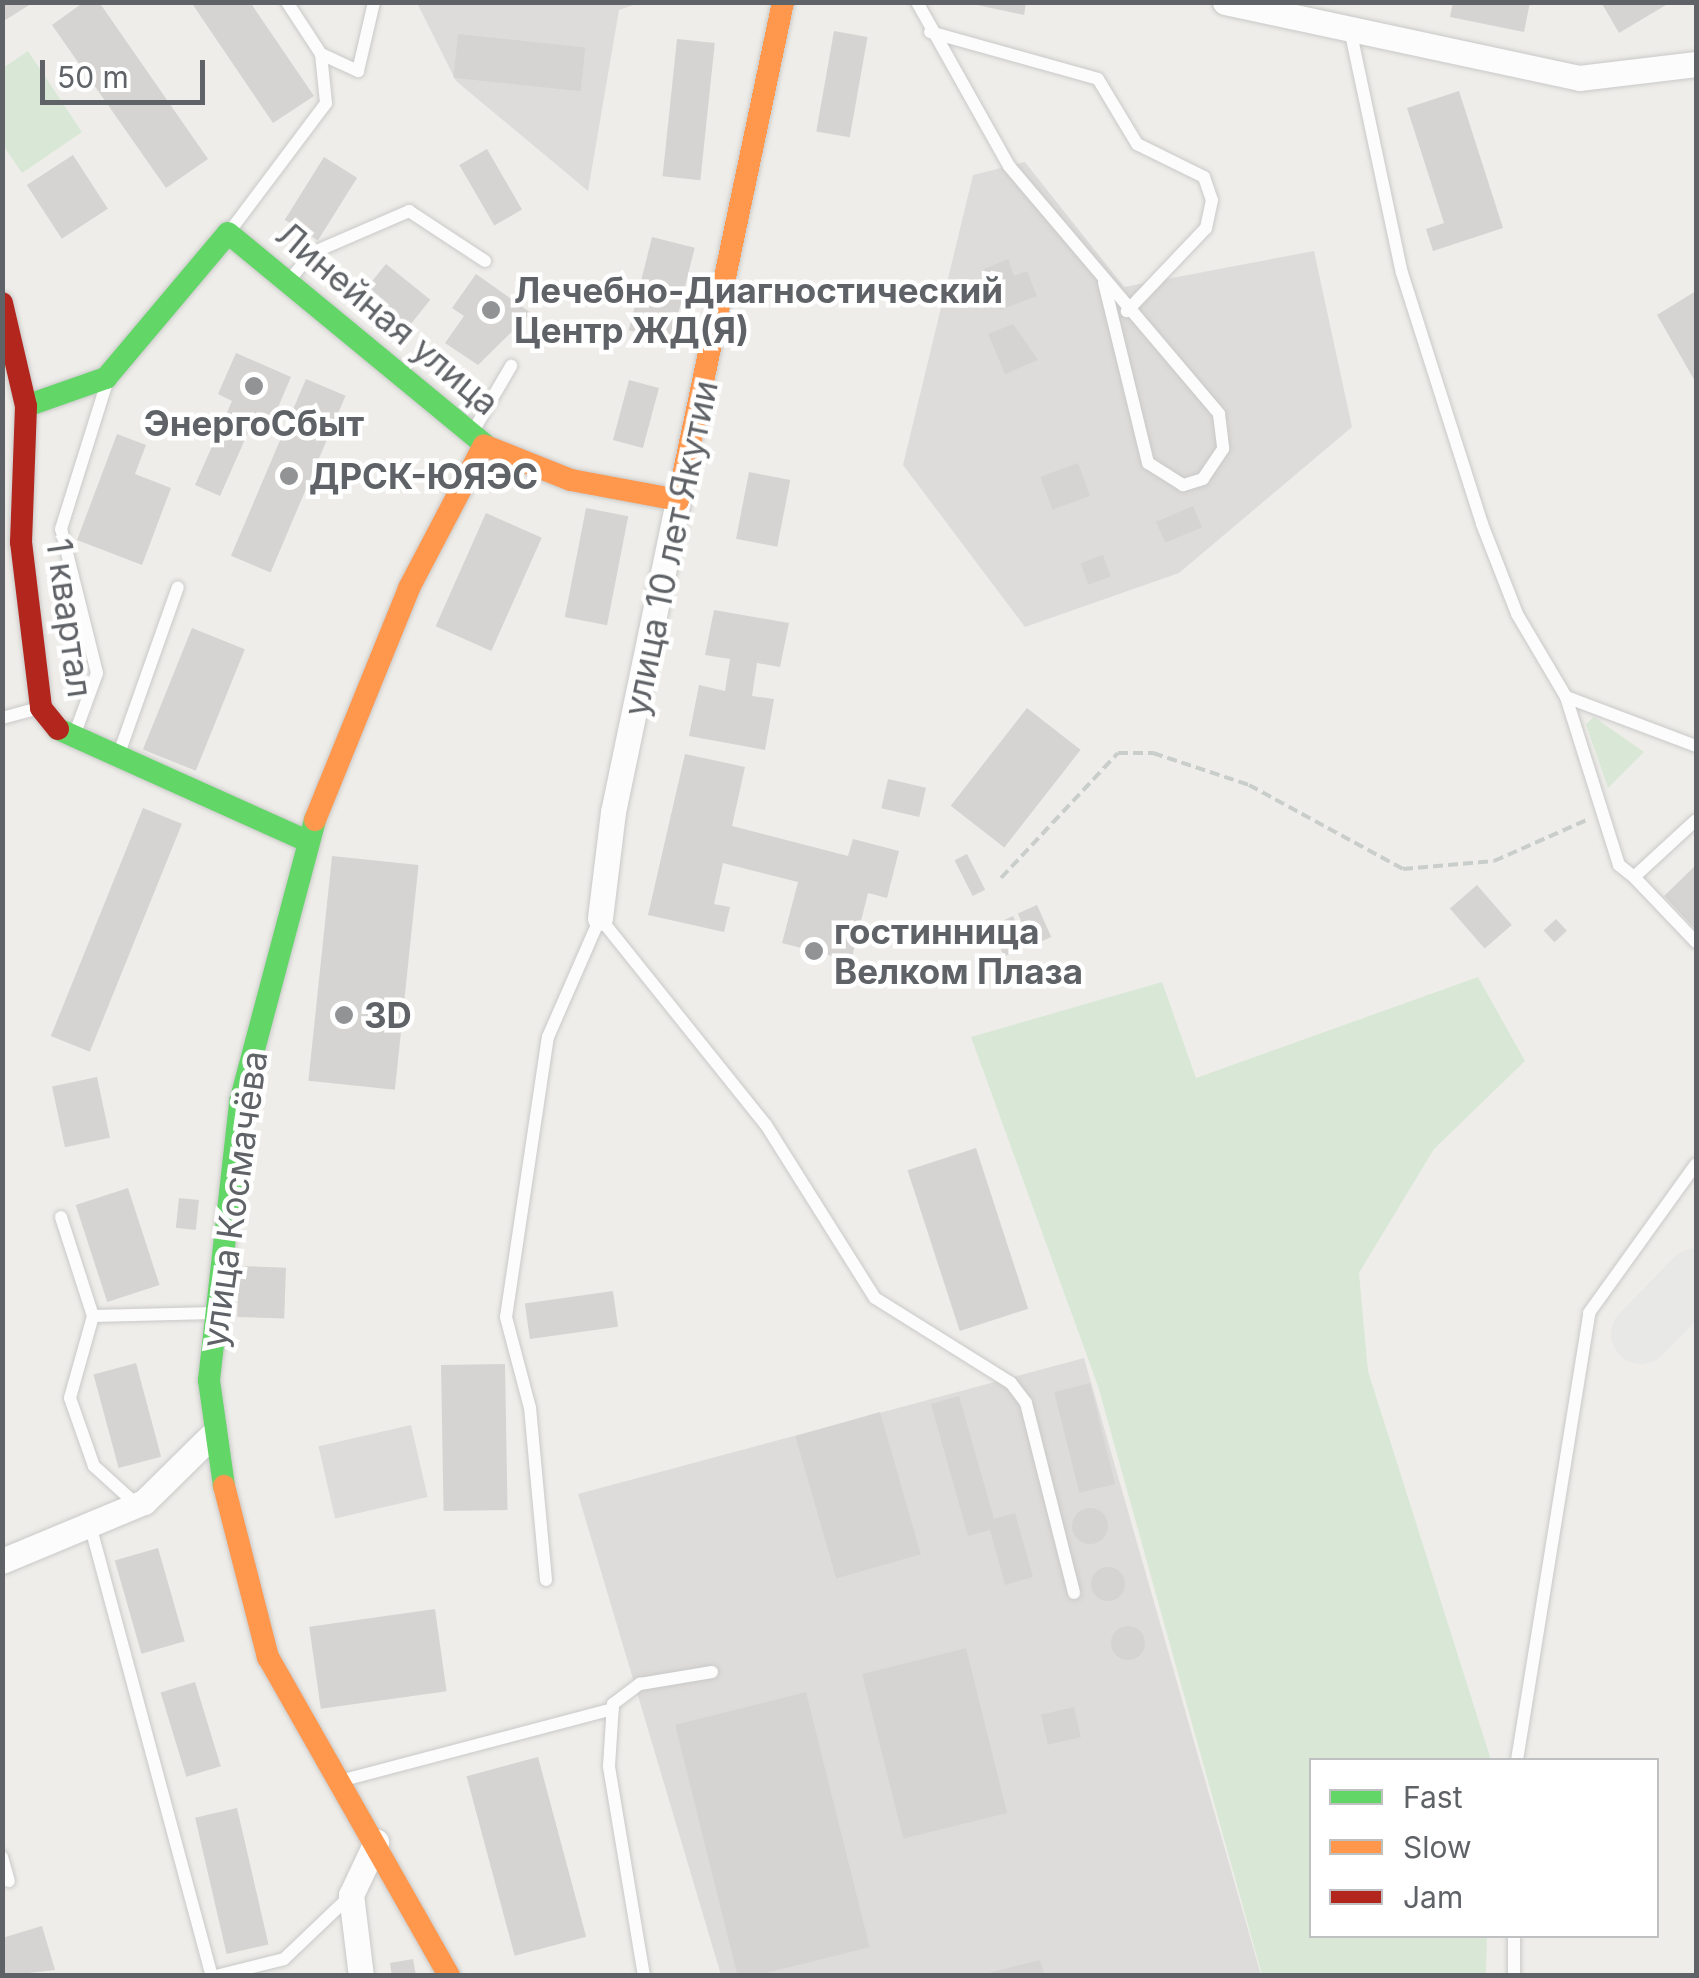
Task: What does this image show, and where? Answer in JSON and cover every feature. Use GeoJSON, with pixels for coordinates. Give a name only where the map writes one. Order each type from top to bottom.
{"type":"FeatureCollection","features":[{"type":"Feature","properties":{"kind":"main road","name":"улица 10 лет Якутии"},"geometry":{"type":"LineString","coordinates":[[678,500],[783,2]]}},
{"type":"Feature","properties":{"kind":"main road","name":"Линейная улица"},"geometry":{"type":"LineString","coordinates":[[228,233],[292,277],[478,439],[571,480],[678,500]]}},
{"type":"Feature","properties":{"kind":"main road"},"geometry":{"type":"LineString","coordinates":[[26,406],[106,378],[228,233]]}},
{"type":"Feature","properties":{"kind":"main road","name":"1 квартал"},"geometry":{"type":"LineString","coordinates":[[2,302],[26,406],[12,549],[41,708],[73,738],[116,762],[307,841]]}},
{"type":"Feature","properties":{"kind":"main road","name":"улица Космачёва"},"geometry":{"type":"LineString","coordinates":[[448,1976],[376,1842],[268,1658],[211,1436],[214,1314],[240,1102],[307,841],[409,588],[478,439]]}},
{"type":"Feature","properties":{"kind":"street"},"geometry":{"type":"LineString","coordinates":[[779,30],[797,2]]}},
{"type":"Feature","properties":{"kind":"street"},"geometry":{"type":"LineString","coordinates":[[1225,2],[1579,78],[1696,64]]}},
{"type":"Feature","properties":{"kind":"street","name":"улица 10 лет Якутии"},"geometry":{"type":"LineString","coordinates":[[600,918],[612,812],[678,500]]}},
{"type":"Feature","properties":{"kind":"street"},"geometry":{"type":"LineString","coordinates":[[2,1562],[92,1532],[137,1505],[211,1436]]}},
{"type":"Feature","properties":{"kind":"street"},"geometry":{"type":"LineString","coordinates":[[361,1976],[351,1895],[376,1842]]}},
{"type":"Feature","properties":{"kind":"lane"},"geometry":{"type":"LineString","coordinates":[[228,233],[326,103],[320,54],[287,2]]}},
{"type":"Feature","properties":{"kind":"lane"},"geometry":{"type":"LineString","coordinates":[[320,54],[358,71],[374,2]]}},
{"type":"Feature","properties":{"kind":"lane"},"geometry":{"type":"LineString","coordinates":[[917,2],[988,137],[1104,282],[1127,311],[1219,414],[1222,450],[1203,479],[1183,486],[1148,464],[1104,282]]}},
{"type":"Feature","properties":{"kind":"lane"},"geometry":{"type":"LineString","coordinates":[[1362,30],[1349,29],[1402,274],[1517,614],[1566,698],[1610,856],[1696,942]]}},
{"type":"Feature","properties":{"kind":"lane"},"geometry":{"type":"LineString","coordinates":[[930,32],[1098,79],[1137,144],[1204,177],[1212,200],[1206,228],[1127,311]]}},
{"type":"Feature","properties":{"kind":"lane"},"geometry":{"type":"LineString","coordinates":[[292,277],[312,253],[409,212],[485,261]]}},
{"type":"Feature","properties":{"kind":"lane"},"geometry":{"type":"LineString","coordinates":[[478,439],[512,366]]}},
{"type":"Feature","properties":{"kind":"lane"},"geometry":{"type":"LineString","coordinates":[[73,738],[97,673],[61,529],[106,378]]}},
{"type":"Feature","properties":{"kind":"lane"},"geometry":{"type":"LineString","coordinates":[[2,456],[25,447]]}},
{"type":"Feature","properties":{"kind":"lane"},"geometry":{"type":"LineString","coordinates":[[116,762],[178,587]]}},
{"type":"Feature","properties":{"kind":"lane"},"geometry":{"type":"LineString","coordinates":[[1566,698],[1696,746]]}},
{"type":"Feature","properties":{"kind":"lane"},"geometry":{"type":"LineString","coordinates":[[2,718],[41,708]]}},
{"type":"Feature","properties":{"kind":"lane"},"geometry":{"type":"LineString","coordinates":[[1634,877],[1696,820]]}},
{"type":"Feature","properties":{"kind":"lane"},"geometry":{"type":"LineString","coordinates":[[546,1580],[530,1408],[506,1317],[548,1037],[600,918],[766,1125],[875,1298],[1012,1384],[1026,1403],[1074,1593]]}},
{"type":"Feature","properties":{"kind":"lane"},"geometry":{"type":"LineString","coordinates":[[1517,1758],[1589,1313],[1696,1164]]}},
{"type":"Feature","properties":{"kind":"lane"},"geometry":{"type":"LineString","coordinates":[[61,1217],[93,1316],[70,1398],[94,1466],[137,1505]]}},
{"type":"Feature","properties":{"kind":"lane"},"geometry":{"type":"LineString","coordinates":[[93,1316],[214,1314]]}},
{"type":"Feature","properties":{"kind":"lane"},"geometry":{"type":"LineString","coordinates":[[92,1532],[214,1976],[284,1960],[351,1895]]}},
{"type":"Feature","properties":{"kind":"lane"},"geometry":{"type":"LineString","coordinates":[[340,1781],[613,1709],[640,1684],[712,1672]]}},
{"type":"Feature","properties":{"kind":"lane"},"geometry":{"type":"LineString","coordinates":[[613,1709],[609,1766],[644,1976]]}},
{"type":"Feature","properties":{"kind":"lane"},"geometry":{"type":"LineString","coordinates":[[2,1857],[9,1881]]}},
{"type":"Feature","properties":{"kind":"lane"},"geometry":{"type":"LineString","coordinates":[[1514,1938],[1514,1976]]}},
{"type":"Feature","properties":{"kind":"path"},"geometry":{"type":"LineString","coordinates":[[1001,878],[1118,753],[1153,753],[1249,785],[1403,869],[1446,872],[1550,844],[1597,806]]}},
{"type":"Feature","properties":{"kind":"shaded area"},"geometry":{"type":"Polygon","coordinates":[[[417,3],[639,3],[619,10],[588,191],[456,81],[417,3]]]}},
{"type":"Feature","properties":{"kind":"shaded area"},"geometry":{"type":"Polygon","coordinates":[[[1025,162],[1124,287],[1314,251],[1352,427],[1179,573],[1025,627],[903,465],[973,175],[1025,162]]]}},
{"type":"Feature","properties":{"kind":"shaded area"},"geometry":{"type":"Polygon","coordinates":[[[1084,1358],[1261,1975],[721,1975],[578,1494],[1084,1358]]]}},
{"type":"Feature","properties":{"kind":"shaded area"},"geometry":{"type":"Polygon","coordinates":[[[411,1425],[428,1497],[335,1518],[318,1446],[411,1425]]]}},
{"type":"Feature","properties":{"kind":"green space"},"geometry":{"type":"Polygon","coordinates":[[[28,51],[82,132],[22,173],[3,145],[3,68],[28,51]]]}},
{"type":"Feature","properties":{"kind":"green space"},"geometry":{"type":"Polygon","coordinates":[[[1594,717],[1644,752],[1608,788],[1586,724],[1594,717]]]}},
{"type":"Feature","properties":{"kind":"green space"},"geometry":{"type":"Polygon","coordinates":[[[1478,977],[1525,1061],[1434,1149],[1359,1273],[1368,1371],[1490,1758],[1309,1758],[1309,1938],[1487,1938],[1486,1975],[1262,1975],[1098,1386],[971,1037],[1162,982],[1196,1078],[1478,977]]]}},
{"type":"Feature","properties":{"kind":"building"},"geometry":{"type":"Polygon","coordinates":[[[2,2],[34,2],[2,22],[2,2]]]}},
{"type":"Feature","properties":{"kind":"building"},"geometry":{"type":"Polygon","coordinates":[[[84,2],[99,2],[208,159],[166,188],[52,25],[84,2]]]}},
{"type":"Feature","properties":{"kind":"building"},"geometry":{"type":"Polygon","coordinates":[[[191,2],[250,2],[314,96],[273,123],[191,2]]]}},
{"type":"Feature","properties":{"kind":"building"},"geometry":{"type":"Polygon","coordinates":[[[1453,2],[1530,2],[1524,32],[1450,17],[1453,2]]]}},
{"type":"Feature","properties":{"kind":"building"},"geometry":{"type":"Polygon","coordinates":[[[1601,2],[1671,2],[1619,33],[1601,2]]]}},
{"type":"Feature","properties":{"kind":"building"},"geometry":{"type":"Polygon","coordinates":[[[968,3],[1026,3],[1024,15],[968,3]]]}},
{"type":"Feature","properties":{"kind":"building"},"geometry":{"type":"Polygon","coordinates":[[[834,31],[867,37],[850,137],[816,131],[834,31]]]}},
{"type":"Feature","properties":{"kind":"building"},"geometry":{"type":"Polygon","coordinates":[[[458,34],[585,47],[581,91],[453,78],[458,34]]]}},
{"type":"Feature","properties":{"kind":"building"},"geometry":{"type":"Polygon","coordinates":[[[677,39],[715,43],[700,180],[663,176],[677,39]]]}},
{"type":"Feature","properties":{"kind":"building"},"geometry":{"type":"Polygon","coordinates":[[[1459,91],[1503,228],[1433,251],[1426,229],[1444,223],[1407,108],[1459,91]]]}},
{"type":"Feature","properties":{"kind":"building"},"geometry":{"type":"Polygon","coordinates":[[[487,149],[522,210],[494,226],[459,165],[487,149]]]}},
{"type":"Feature","properties":{"kind":"building"},"geometry":{"type":"Polygon","coordinates":[[[73,155],[108,209],[62,239],[27,185],[73,155]]]}},
{"type":"Feature","properties":{"kind":"building"},"geometry":{"type":"Polygon","coordinates":[[[324,157],[357,178],[318,240],[285,220],[324,157]]]}},
{"type":"Feature","properties":{"kind":"building"},"geometry":{"type":"Polygon","coordinates":[[[652,237],[695,248],[671,341],[629,330],[652,237]]]}},
{"type":"Feature","properties":{"kind":"building"},"geometry":{"type":"Polygon","coordinates":[[[1008,259],[1014,276],[1027,271],[1037,296],[1000,310],[984,269],[1008,259]]]}},
{"type":"Feature","properties":{"kind":"building"},"geometry":{"type":"Polygon","coordinates":[[[386,264],[430,300],[406,330],[361,294],[386,264]]]}},
{"type":"Feature","properties":{"kind":"building","name":"Лечебно-Диагностический Центр ЖД(Я)"},"geometry":{"type":"Polygon","coordinates":[[[476,274],[531,313],[478,365],[445,343],[464,316],[452,308],[476,274]]]}},
{"type":"Feature","properties":{"kind":"building"},"geometry":{"type":"Polygon","coordinates":[[[1696,291],[1696,383],[1657,315],[1696,291]]]}},
{"type":"Feature","properties":{"kind":"building"},"geometry":{"type":"Polygon","coordinates":[[[1013,324],[1038,360],[1005,374],[988,334],[1013,324]]]}},
{"type":"Feature","properties":{"kind":"building"},"geometry":{"type":"Polygon","coordinates":[[[236,353],[291,377],[273,419],[257,412],[220,496],[195,485],[232,401],[218,394],[236,353]]]}},
{"type":"Feature","properties":{"kind":"building"},"geometry":{"type":"Polygon","coordinates":[[[306,379],[346,396],[271,573],[231,556],[306,379]]]}},
{"type":"Feature","properties":{"kind":"building"},"geometry":{"type":"Polygon","coordinates":[[[629,380],[659,388],[643,448],[613,440],[629,380]]]}},
{"type":"Feature","properties":{"kind":"building"},"geometry":{"type":"Polygon","coordinates":[[[117,434],[146,445],[135,474],[171,488],[142,565],[77,540],[117,434]]]}},
{"type":"Feature","properties":{"kind":"building"},"geometry":{"type":"Polygon","coordinates":[[[1078,463],[1090,496],[1052,510],[1040,477],[1078,463]]]}},
{"type":"Feature","properties":{"kind":"building"},"geometry":{"type":"Polygon","coordinates":[[[749,472],[790,480],[777,547],[736,539],[749,472]]]}},
{"type":"Feature","properties":{"kind":"building"},"geometry":{"type":"Polygon","coordinates":[[[1193,506],[1202,527],[1165,543],[1156,522],[1193,506]]]}},
{"type":"Feature","properties":{"kind":"building"},"geometry":{"type":"Polygon","coordinates":[[[586,508],[628,516],[607,625],[565,617],[586,508]]]}},
{"type":"Feature","properties":{"kind":"building"},"geometry":{"type":"Polygon","coordinates":[[[486,513],[542,538],[491,651],[436,626],[486,513]]]}},
{"type":"Feature","properties":{"kind":"building"},"geometry":{"type":"Polygon","coordinates":[[[1103,555],[1111,577],[1088,585],[1080,563],[1103,555]]]}},
{"type":"Feature","properties":{"kind":"building"},"geometry":{"type":"Polygon","coordinates":[[[714,610],[789,623],[780,667],[757,663],[752,696],[774,699],[765,750],[689,736],[699,685],[725,691],[730,659],[705,655],[714,610]]]}},
{"type":"Feature","properties":{"kind":"building"},"geometry":{"type":"Polygon","coordinates":[[[192,628],[245,649],[196,771],[143,749],[192,628]]]}},
{"type":"Feature","properties":{"kind":"building"},"geometry":{"type":"Polygon","coordinates":[[[1027,708],[1081,750],[1004,848],[951,806],[1027,708]]]}},
{"type":"Feature","properties":{"kind":"building"},"geometry":{"type":"Polygon","coordinates":[[[685,754],[745,767],[732,826],[848,856],[853,839],[899,851],[887,898],[868,893],[851,961],[782,943],[798,882],[723,863],[714,904],[730,907],[724,932],[648,915],[685,754]]]}},
{"type":"Feature","properties":{"kind":"building"},"geometry":{"type":"Polygon","coordinates":[[[888,779],[926,788],[919,817],[881,808],[888,779]]]}},
{"type":"Feature","properties":{"kind":"building"},"geometry":{"type":"Polygon","coordinates":[[[143,808],[182,824],[90,1052],[51,1036],[143,808]]]}},
{"type":"Feature","properties":{"kind":"building"},"geometry":{"type":"Polygon","coordinates":[[[967,854],[985,890],[973,896],[955,860],[967,854]]]}},
{"type":"Feature","properties":{"kind":"building"},"geometry":{"type":"Polygon","coordinates":[[[332,856],[419,865],[395,1090],[308,1081],[332,856]]]}},
{"type":"Feature","properties":{"kind":"building"},"geometry":{"type":"Polygon","coordinates":[[[1696,865],[1696,930],[1664,896],[1696,865]]]}},
{"type":"Feature","properties":{"kind":"building"},"geometry":{"type":"Polygon","coordinates":[[[1477,885],[1512,925],[1485,949],[1450,909],[1477,885]]]}},
{"type":"Feature","properties":{"kind":"building"},"geometry":{"type":"Polygon","coordinates":[[[1037,905],[1051,937],[1032,946],[1018,914],[1037,905]]]}},
{"type":"Feature","properties":{"kind":"building"},"geometry":{"type":"Polygon","coordinates":[[[1013,916],[1027,946],[1004,956],[990,927],[1013,916]]]}},
{"type":"Feature","properties":{"kind":"building"},"geometry":{"type":"Polygon","coordinates":[[[1556,919],[1567,931],[1554,942],[1544,931],[1556,919]]]}},
{"type":"Feature","properties":{"kind":"building"},"geometry":{"type":"Polygon","coordinates":[[[97,1077],[110,1138],[65,1147],[52,1087],[97,1077]]]}},
{"type":"Feature","properties":{"kind":"building"},"geometry":{"type":"Polygon","coordinates":[[[976,1148],[1028,1309],[960,1331],[908,1170],[976,1148]]]}},
{"type":"Feature","properties":{"kind":"building"},"geometry":{"type":"Polygon","coordinates":[[[128,1188],[160,1285],[107,1302],[76,1205],[128,1188]]]}},
{"type":"Feature","properties":{"kind":"building"},"geometry":{"type":"Polygon","coordinates":[[[179,1198],[199,1200],[196,1230],[176,1228],[179,1198]]]}},
{"type":"Feature","properties":{"kind":"building"},"geometry":{"type":"Polygon","coordinates":[[[239,1266],[286,1268],[284,1319],[237,1317],[239,1266]]]}},
{"type":"Feature","properties":{"kind":"building"},"geometry":{"type":"Polygon","coordinates":[[[613,1291],[618,1327],[530,1339],[525,1303],[613,1291]]]}},
{"type":"Feature","properties":{"kind":"building"},"geometry":{"type":"Polygon","coordinates":[[[136,1363],[161,1457],[119,1468],[93,1374],[136,1363]]]}},
{"type":"Feature","properties":{"kind":"building"},"geometry":{"type":"Polygon","coordinates":[[[505,1364],[508,1510],[444,1511],[441,1365],[505,1364]]]}},
{"type":"Feature","properties":{"kind":"building"},"geometry":{"type":"Polygon","coordinates":[[[1090,1383],[1115,1484],[1079,1493],[1054,1392],[1090,1383]]]}},
{"type":"Feature","properties":{"kind":"building"},"geometry":{"type":"Polygon","coordinates":[[[959,1396],[994,1519],[1015,1513],[1033,1577],[1005,1585],[990,1530],[968,1536],[931,1404],[959,1396]]]}},
{"type":"Feature","properties":{"kind":"building"},"geometry":{"type":"Polygon","coordinates":[[[880,1412],[921,1554],[836,1579],[795,1436],[880,1412]]]}},
{"type":"Feature","properties":{"kind":"building"},"geometry":{"type":"Polygon","coordinates":[[[1090,1508],[1103,1513],[1108,1526],[1103,1539],[1090,1544],[1077,1539],[1072,1526],[1077,1513],[1090,1508]]]}},
{"type":"Feature","properties":{"kind":"building"},"geometry":{"type":"Polygon","coordinates":[[[158,1548],[185,1641],[141,1654],[115,1560],[158,1548]]]}},
{"type":"Feature","properties":{"kind":"building"},"geometry":{"type":"Polygon","coordinates":[[[1108,1567],[1120,1572],[1125,1584],[1120,1596],[1108,1601],[1096,1596],[1091,1584],[1096,1572],[1108,1567]]]}},
{"type":"Feature","properties":{"kind":"building"},"geometry":{"type":"Polygon","coordinates":[[[435,1609],[447,1691],[321,1709],[309,1627],[435,1609]]]}},
{"type":"Feature","properties":{"kind":"building"},"geometry":{"type":"Polygon","coordinates":[[[1128,1626],[1140,1631],[1145,1643],[1140,1655],[1128,1660],[1116,1655],[1111,1643],[1116,1631],[1128,1626]]]}},
{"type":"Feature","properties":{"kind":"building"},"geometry":{"type":"Polygon","coordinates":[[[966,1648],[1007,1813],[903,1839],[862,1674],[966,1648]]]}},
{"type":"Feature","properties":{"kind":"building"},"geometry":{"type":"Polygon","coordinates":[[[195,1682],[221,1766],[186,1777],[161,1693],[195,1682]]]}},
{"type":"Feature","properties":{"kind":"building"},"geometry":{"type":"Polygon","coordinates":[[[806,1692],[870,1947],[754,1976],[738,1976],[675,1725],[806,1692]]]}},
{"type":"Feature","properties":{"kind":"building"},"geometry":{"type":"Polygon","coordinates":[[[1074,1707],[1081,1737],[1048,1745],[1041,1715],[1074,1707]]]}},
{"type":"Feature","properties":{"kind":"building"},"geometry":{"type":"Polygon","coordinates":[[[538,1757],[586,1937],[515,1956],[467,1776],[538,1757]]]}},
{"type":"Feature","properties":{"kind":"building"},"geometry":{"type":"Polygon","coordinates":[[[237,1808],[268,1944],[227,1954],[195,1818],[237,1808]]]}},
{"type":"Feature","properties":{"kind":"building"},"geometry":{"type":"Polygon","coordinates":[[[42,1926],[55,1970],[2,1976],[2,1938],[42,1926]]]}},
{"type":"Feature","properties":{"kind":"building"},"geometry":{"type":"Polygon","coordinates":[[[413,1959],[416,1976],[392,1976],[390,1963],[413,1959]]]}},
{"type":"Feature","properties":{"kind":"building"},"geometry":{"type":"Polygon","coordinates":[[[1040,1960],[1045,1976],[985,1976],[985,1974],[1040,1960]]]}},
{"type":"Feature","properties":{"kind":"taxiway"},"geometry":{"type":"LineString","coordinates":[[1641,1334],[1696,1278]]}},
{"type":"Feature","properties":{"kind":"traffic: fast"},"geometry":{"type":"LineString","coordinates":[[26,406],[106,378],[228,233],[488,447]]}},
{"type":"Feature","properties":{"kind":"traffic: fast"},"geometry":{"type":"LineString","coordinates":[[58,729],[307,841]]}},
{"type":"Feature","properties":{"kind":"traffic: fast"},"geometry":{"type":"LineString","coordinates":[[224,1486],[209,1380],[240,1102],[315,820]]}},
{"type":"Feature","properties":{"kind":"traffic: slow"},"geometry":{"type":"LineString","coordinates":[[488,447],[571,480],[678,500],[783,2]]}},
{"type":"Feature","properties":{"kind":"traffic: slow"},"geometry":{"type":"LineString","coordinates":[[315,820],[409,588],[484,445]]}},
{"type":"Feature","properties":{"kind":"traffic: slow"},"geometry":{"type":"LineString","coordinates":[[224,1486],[268,1657],[449,1976]]}},
{"type":"Feature","properties":{"kind":"traffic: jam"},"geometry":{"type":"LineString","coordinates":[[2,303],[26,406],[21,542],[41,708],[58,729]]}},
{"type":"Feature","properties":{"kind":"place","name":"Лечебно-Диагностический Центр ЖД(Я)"},"geometry":{"type":"Point","coordinates":[491,310]}},
{"type":"Feature","properties":{"kind":"place","name":"ЭнергоСбыт"},"geometry":{"type":"Point","coordinates":[254,386]}},
{"type":"Feature","properties":{"kind":"place","name":"ДРСК-ЮЯЭС"},"geometry":{"type":"Point","coordinates":[289,476]}},
{"type":"Feature","properties":{"kind":"place","name":"гостинница Велком Плаза"},"geometry":{"type":"Point","coordinates":[814,951]}},
{"type":"Feature","properties":{"kind":"place","name":"3D"},"geometry":{"type":"Point","coordinates":[344,1015]}}]}
